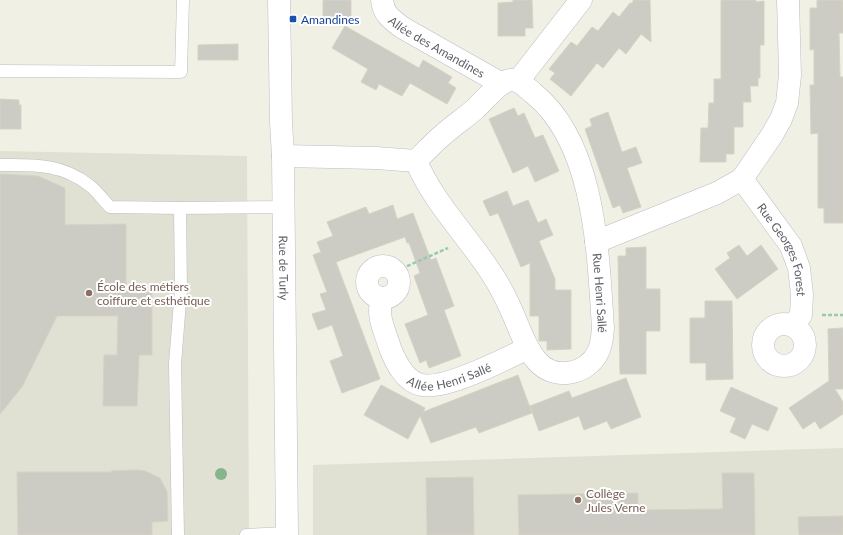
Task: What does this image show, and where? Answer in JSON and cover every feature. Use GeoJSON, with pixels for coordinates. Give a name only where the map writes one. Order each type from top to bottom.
{"type":"FeatureCollection","features":[{"type":"Feature","properties":{"kind":"street","name":"Rue de Turly"},"geometry":{"type":"LineString","coordinates":[[279,0],[280,122],[283,156],[284,207],[287,534]]}},
{"type":"Feature","properties":{"kind":"street","name":"Allée des Amandines"},"geometry":{"type":"LineString","coordinates":[[382,0],[382,6],[386,13],[403,28],[510,83]]}},
{"type":"Feature","properties":{"kind":"street"},"geometry":{"type":"LineString","coordinates":[[283,156],[376,158],[416,161],[445,133],[510,83],[581,0]]}},
{"type":"Feature","properties":{"kind":"street"},"geometry":{"type":"LineString","coordinates":[[596,242],[717,192],[742,179],[772,135],[781,119],[787,103],[790,75],[788,0]]}},
{"type":"Feature","properties":{"kind":"street","name":"Rue Henri Sallé"},"geometry":{"type":"LineString","coordinates":[[416,161],[423,178],[433,194],[478,252],[498,283],[528,348],[537,362],[554,372],[566,374],[583,368],[592,361],[598,352],[602,340],[603,328],[596,242],[588,192],[578,158],[556,116],[539,98],[510,83]]}},
{"type":"Feature","properties":{"kind":"street","name":"Rue Georges Forest"},"geometry":{"type":"LineString","coordinates":[[742,179],[791,246],[798,268],[802,294],[801,315],[793,326]]}},
{"type":"Feature","properties":{"kind":"street","name":"Allée Henri Sallé"},"geometry":{"type":"LineString","coordinates":[[396,271],[388,266],[372,269],[367,279],[369,290],[372,294],[382,298],[379,306],[379,315],[393,355],[398,366],[412,381],[421,385],[439,385],[494,364],[528,348]]}},
{"type":"Feature","properties":{"kind":"lane"},"geometry":{"type":"LineString","coordinates":[[0,71],[182,72],[183,0]]}},
{"type":"Feature","properties":{"kind":"lane"},"geometry":{"type":"LineString","coordinates":[[0,165],[38,165],[67,171],[90,185],[110,207],[284,207]]}},
{"type":"Feature","properties":{"kind":"lane"},"geometry":{"type":"LineString","coordinates":[[178,535],[175,364],[181,290],[180,208]]}},
{"type":"Feature","properties":{"kind":"lane"},"geometry":{"type":"LineString","coordinates":[[246,535],[287,534]]}},
{"type":"Feature","properties":{"kind":"path"},"geometry":{"type":"LineString","coordinates":[[396,271],[468,240]]}},
{"type":"Feature","properties":{"kind":"shaded area"},"geometry":{"type":"Polygon","coordinates":[[[0,151],[247,156],[249,535],[0,535],[0,151]]]}},
{"type":"Feature","properties":{"kind":"shaded area","name":"Collège Jules Verne"},"geometry":{"type":"Polygon","coordinates":[[[843,448],[843,535],[313,535],[313,465],[843,448]]]}},
{"type":"Feature","properties":{"kind":"building"},"geometry":{"type":"Polygon","coordinates":[[[323,0],[351,0],[351,20],[323,20],[323,0]]]}},
{"type":"Feature","properties":{"kind":"building"},"geometry":{"type":"Polygon","coordinates":[[[513,0],[532,0],[533,28],[525,28],[525,36],[498,36],[498,3],[513,2],[513,0]]]}},
{"type":"Feature","properties":{"kind":"building"},"geometry":{"type":"Polygon","coordinates":[[[633,0],[650,0],[651,42],[641,34],[626,54],[619,48],[603,68],[597,63],[571,96],[550,79],[555,73],[549,69],[571,42],[577,46],[592,27],[598,31],[613,12],[619,17],[630,3],[633,3],[633,0]]]}},
{"type":"Feature","properties":{"kind":"building"},"geometry":{"type":"Polygon","coordinates":[[[721,0],[764,1],[764,45],[760,45],[760,78],[758,78],[758,86],[750,86],[751,102],[743,102],[743,127],[734,127],[734,154],[726,154],[726,162],[700,162],[701,128],[708,128],[709,103],[714,103],[714,79],[721,79],[721,0]]]}},
{"type":"Feature","properties":{"kind":"building"},"geometry":{"type":"Polygon","coordinates":[[[817,0],[843,0],[843,33],[839,33],[840,77],[843,77],[843,223],[824,223],[824,208],[818,208],[818,133],[811,134],[810,85],[814,85],[814,49],[810,50],[810,8],[817,8],[817,0]]]}},
{"type":"Feature","properties":{"kind":"building"},"geometry":{"type":"Polygon","coordinates":[[[345,26],[419,68],[423,60],[452,77],[448,83],[456,88],[447,104],[410,83],[402,96],[379,84],[376,90],[361,82],[368,69],[332,48],[345,26]]]}},
{"type":"Feature","properties":{"kind":"building"},"geometry":{"type":"Polygon","coordinates":[[[238,44],[238,60],[198,60],[198,45],[238,44]]]}},
{"type":"Feature","properties":{"kind":"building"},"geometry":{"type":"Polygon","coordinates":[[[0,99],[19,100],[19,105],[21,105],[21,129],[0,129],[0,99]]]}},
{"type":"Feature","properties":{"kind":"building"},"geometry":{"type":"Polygon","coordinates":[[[514,108],[518,116],[524,113],[535,138],[543,135],[559,171],[535,182],[528,166],[513,173],[489,119],[514,108]]]}},
{"type":"Feature","properties":{"kind":"building"},"geometry":{"type":"Polygon","coordinates":[[[608,112],[622,152],[636,147],[642,163],[627,168],[641,207],[623,213],[620,205],[613,208],[585,129],[592,126],[590,119],[608,112]]]}},
{"type":"Feature","properties":{"kind":"building"},"geometry":{"type":"Polygon","coordinates":[[[0,174],[38,176],[65,188],[65,225],[126,224],[126,291],[152,291],[152,355],[139,355],[137,406],[103,406],[104,355],[117,355],[118,316],[57,316],[22,387],[0,414],[0,174]]]}},
{"type":"Feature","properties":{"kind":"building"},"geometry":{"type":"Polygon","coordinates":[[[507,191],[513,206],[528,200],[538,223],[546,219],[553,235],[539,241],[555,279],[555,290],[571,290],[571,349],[547,350],[547,341],[539,341],[539,316],[530,316],[530,263],[521,267],[498,213],[490,216],[483,201],[507,191]]]}},
{"type":"Feature","properties":{"kind":"building"},"geometry":{"type":"Polygon","coordinates":[[[393,205],[397,219],[413,213],[431,260],[436,258],[454,306],[444,310],[461,356],[429,368],[426,360],[420,363],[405,324],[428,315],[414,276],[420,273],[409,243],[407,243],[405,237],[336,262],[380,379],[342,393],[330,361],[343,356],[332,325],[318,330],[312,314],[326,310],[320,294],[327,292],[313,255],[321,252],[317,242],[333,236],[327,222],[366,207],[369,214],[393,205]]]}},
{"type":"Feature","properties":{"kind":"building"},"geometry":{"type":"Polygon","coordinates":[[[739,245],[747,256],[761,245],[778,269],[737,299],[715,269],[730,258],[727,253],[739,245]]]}},
{"type":"Feature","properties":{"kind":"building"},"geometry":{"type":"Polygon","coordinates":[[[646,247],[646,289],[660,289],[660,331],[646,331],[646,374],[620,374],[618,256],[626,256],[626,248],[646,247]]]}},
{"type":"Feature","properties":{"kind":"building"},"geometry":{"type":"Polygon","coordinates":[[[705,301],[732,301],[733,379],[706,380],[706,363],[690,363],[690,318],[705,318],[705,301]]]}},
{"type":"Feature","properties":{"kind":"building"},"geometry":{"type":"Polygon","coordinates":[[[843,328],[843,389],[835,389],[843,402],[843,414],[820,429],[815,421],[803,429],[789,408],[829,381],[828,329],[843,328]]]}},
{"type":"Feature","properties":{"kind":"building"},"geometry":{"type":"Polygon","coordinates":[[[518,375],[532,413],[479,433],[476,427],[431,443],[420,416],[408,439],[364,415],[381,385],[425,408],[423,412],[518,375]]]}},
{"type":"Feature","properties":{"kind":"building"},"geometry":{"type":"Polygon","coordinates":[[[626,378],[641,417],[611,429],[607,421],[584,430],[579,416],[539,431],[530,406],[569,391],[572,398],[626,378]]]}},
{"type":"Feature","properties":{"kind":"building"},"geometry":{"type":"Polygon","coordinates":[[[731,387],[778,408],[768,431],[752,424],[745,439],[730,432],[736,418],[720,411],[731,387]]]}},
{"type":"Feature","properties":{"kind":"building"},"geometry":{"type":"Polygon","coordinates":[[[111,471],[145,471],[160,478],[167,492],[168,521],[152,522],[152,535],[18,535],[17,472],[112,472],[111,471]]]}},
{"type":"Feature","properties":{"kind":"building"},"geometry":{"type":"Polygon","coordinates":[[[722,473],[754,473],[755,535],[519,535],[518,495],[638,493],[638,510],[723,509],[722,473]]]}},
{"type":"Feature","properties":{"kind":"building"},"geometry":{"type":"Polygon","coordinates":[[[473,477],[474,535],[427,535],[426,478],[473,477]]]}},
{"type":"Feature","properties":{"kind":"building"},"geometry":{"type":"Polygon","coordinates":[[[843,516],[843,535],[799,535],[798,517],[843,516]]]}},
{"type":"Feature","properties":{"kind":"place","name":"Amandines"},"geometry":{"type":"Point","coordinates":[293,19]}},
{"type":"Feature","properties":{"kind":"place","name":"École des métiers coiffure et esthétique"},"geometry":{"type":"Point","coordinates":[89,293]}},
{"type":"Feature","properties":{"kind":"place","name":"Collège Jules Verne"},"geometry":{"type":"Point","coordinates":[578,500]}}]}
